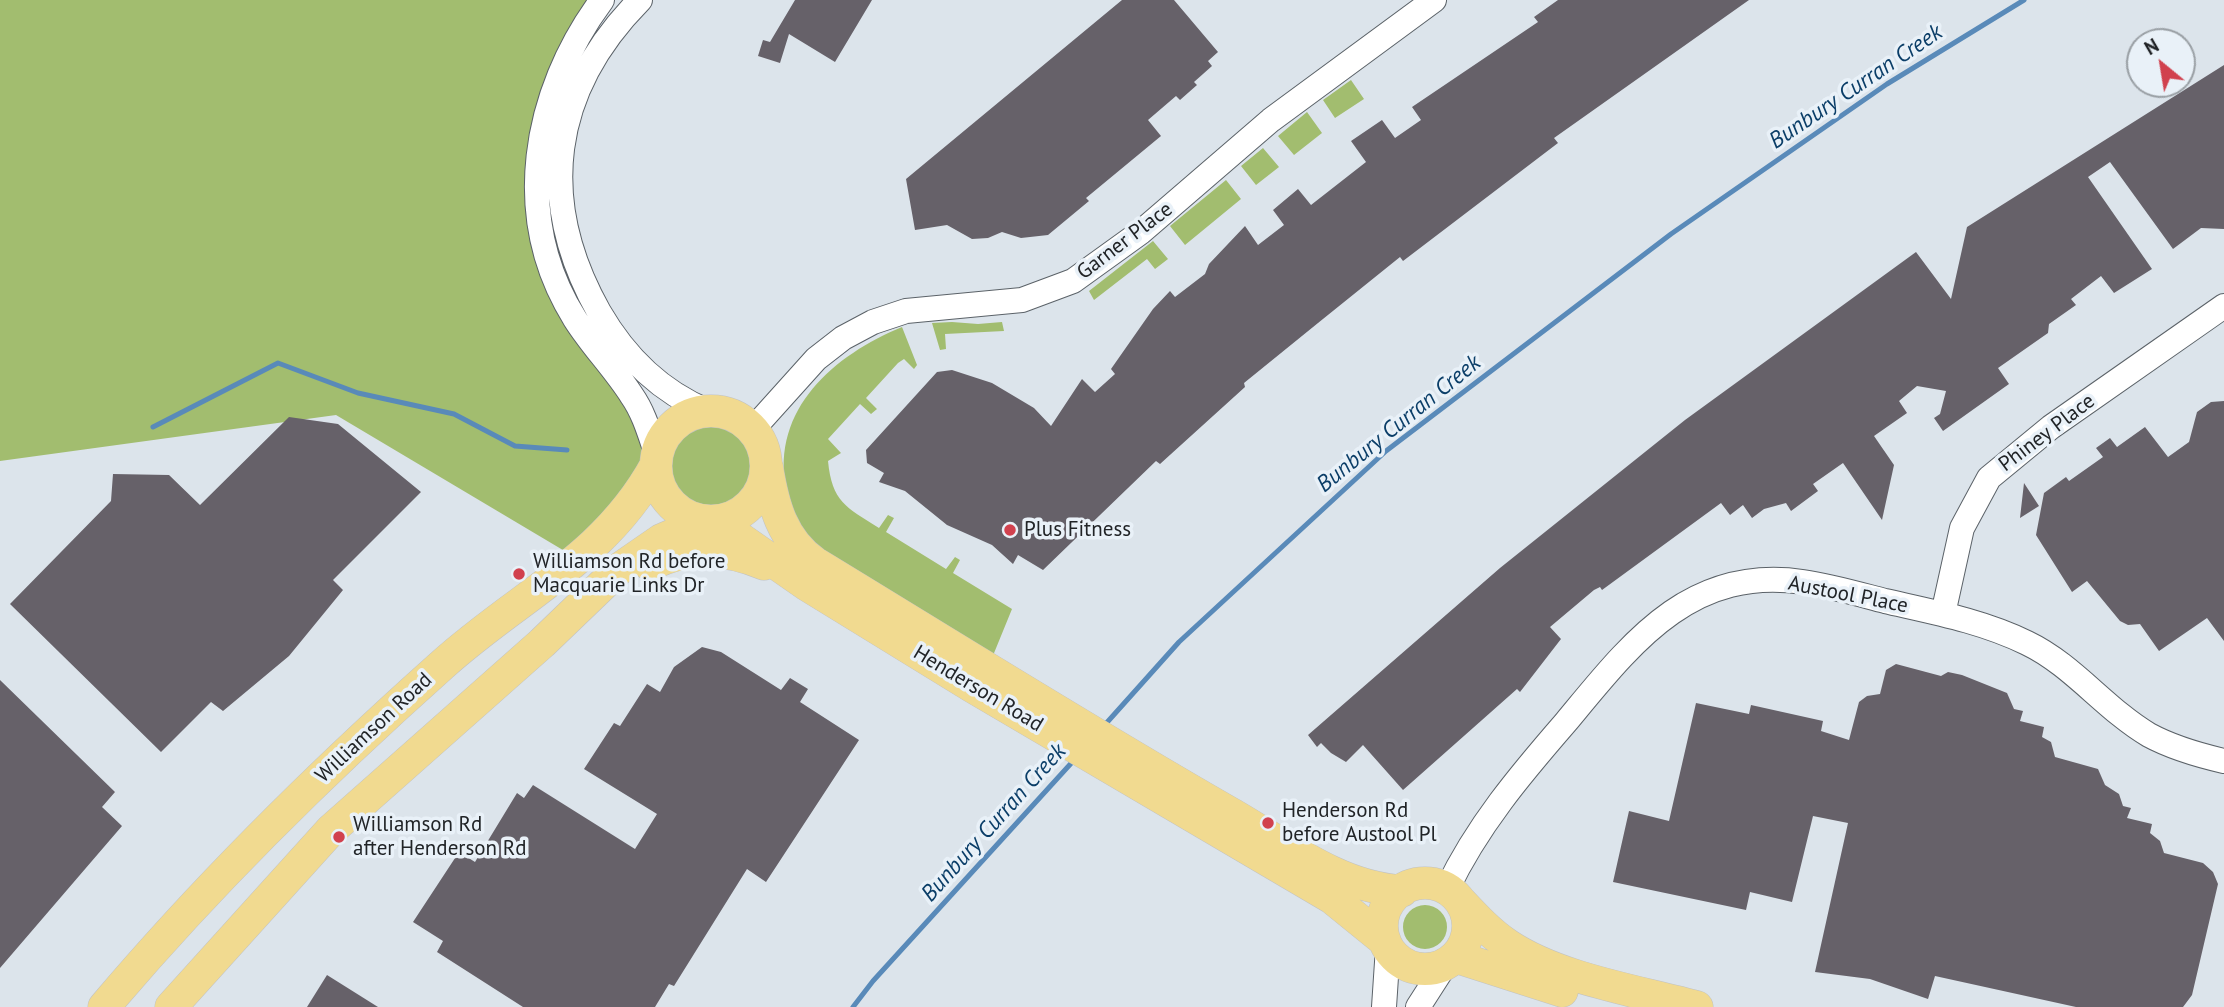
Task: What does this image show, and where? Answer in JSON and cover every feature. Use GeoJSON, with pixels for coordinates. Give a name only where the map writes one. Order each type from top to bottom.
{"type":"FeatureCollection","features":[{"type":"Feature","properties":{"kind":"main road"},"geometry":{"type":"LineString","coordinates":[[171,1007],[331,830],[637,554],[710,521],[735,516],[752,504],[763,487],[767,467],[764,446],[753,429],[727,413],[707,411],[679,421],[665,436],[656,460],[659,485],[669,502],[685,515],[710,521]]}},
{"type":"Feature","properties":{"kind":"main road","name":"Williamson Road"},"geometry":{"type":"LineString","coordinates":[[104,1007],[176,922],[284,812],[444,663],[603,537],[628,511],[656,460]]}},
{"type":"Feature","properties":{"kind":"main road","name":"Henderson Road"},"geometry":{"type":"LineString","coordinates":[[767,467],[776,510],[784,530],[805,556],[982,678]]}},
{"type":"Feature","properties":{"kind":"main road","name":"Henderson Road"},"geometry":{"type":"LineString","coordinates":[[710,521],[807,585],[982,678],[1186,801],[1332,898],[1386,944]]}},
{"type":"Feature","properties":{"kind":"main road"},"geometry":{"type":"LineString","coordinates":[[541,643],[628,577],[659,560],[682,552],[705,550],[749,558],[807,585]]}},
{"type":"Feature","properties":{"kind":"main road","name":"Henderson Road"},"geometry":{"type":"LineString","coordinates":[[1186,801],[1348,880],[1365,886],[1402,891]]}},
{"type":"Feature","properties":{"kind":"main road"},"geometry":{"type":"LineString","coordinates":[[1453,895],[1467,917],[1468,929],[1463,947],[1450,961],[1432,969],[1413,968],[1395,958],[1386,944],[1382,929],[1385,910],[1402,891],[1424,884],[1453,895],[1492,933],[1535,960],[1697,1007]]}},
{"type":"Feature","properties":{"kind":"main road"},"geometry":{"type":"LineString","coordinates":[[1450,961],[1614,1007]]}},
{"type":"Feature","properties":{"kind":"street"},"geometry":{"type":"LineString","coordinates":[[602,0],[565,57],[551,93],[538,158],[536,202],[548,260],[558,286],[574,317],[634,398],[656,460]]}},
{"type":"Feature","properties":{"kind":"street"},"geometry":{"type":"LineString","coordinates":[[640,0],[613,27],[578,86],[562,149],[561,209],[575,266],[605,322],[625,350],[667,391],[707,411]]}},
{"type":"Feature","properties":{"kind":"street","name":"Garner Place"},"geometry":{"type":"LineString","coordinates":[[753,429],[816,359],[873,322],[906,311],[1022,300],[1073,281],[1141,232],[1271,120],[1434,0]]}},
{"type":"Feature","properties":{"kind":"street","name":"Phiney Place"},"geometry":{"type":"LineString","coordinates":[[1943,614],[1962,528],[1989,478],[2051,427],[2224,306]]}},
{"type":"Feature","properties":{"kind":"street","name":"Austool Place"},"geometry":{"type":"LineString","coordinates":[[1453,895],[1466,849],[1515,781],[1635,641],[1688,601],[1740,584],[1793,581],[1985,625],[2027,643],[2077,677],[2148,734],[2171,746],[2224,761]]}},
{"type":"Feature","properties":{"kind":"street"},"geometry":{"type":"LineString","coordinates":[[1384,1007],[1386,944]]}},
{"type":"Feature","properties":{"kind":"street"},"geometry":{"type":"LineString","coordinates":[[1418,1007],[1450,961]]}},
{"type":"Feature","properties":{"kind":"green space"},"geometry":{"type":"Polygon","coordinates":[[[0,0],[604,0],[584,24],[542,235],[657,455],[578,559],[336,415],[0,461],[0,0]]]}},
{"type":"Feature","properties":{"kind":"green space"},"geometry":{"type":"Polygon","coordinates":[[[1351,80],[1364,99],[1335,118],[1323,100],[1351,80]]]}},
{"type":"Feature","properties":{"kind":"green space"},"geometry":{"type":"Polygon","coordinates":[[[1307,112],[1322,133],[1294,155],[1278,136],[1307,112]]]}},
{"type":"Feature","properties":{"kind":"green space"},"geometry":{"type":"Polygon","coordinates":[[[1263,148],[1279,167],[1256,185],[1241,166],[1263,148]]]}},
{"type":"Feature","properties":{"kind":"green space"},"geometry":{"type":"Polygon","coordinates":[[[1226,180],[1241,199],[1185,245],[1170,226],[1226,180]]]}},
{"type":"Feature","properties":{"kind":"green space"},"geometry":{"type":"Polygon","coordinates":[[[1153,241],[1168,259],[1155,269],[1147,259],[1094,300],[1089,291],[1153,241]]]}},
{"type":"Feature","properties":{"kind":"green space"},"geometry":{"type":"Polygon","coordinates":[[[1002,322],[1004,331],[945,334],[946,349],[940,350],[932,323],[1002,322]]]}},
{"type":"Feature","properties":{"kind":"green space"},"geometry":{"type":"Polygon","coordinates":[[[902,327],[917,365],[914,369],[904,359],[898,363],[866,398],[877,409],[871,414],[860,404],[828,439],[841,453],[828,461],[830,475],[837,495],[849,508],[879,528],[888,515],[894,518],[886,532],[946,569],[955,557],[960,560],[953,573],[1012,609],[992,658],[821,555],[803,537],[790,507],[784,460],[788,434],[798,410],[813,388],[831,369],[853,353],[902,327]]]}},
{"type":"Feature","properties":{"kind":"green space"},"geometry":{"type":"Polygon","coordinates":[[[710,424],[726,427],[739,436],[748,449],[751,465],[748,481],[739,494],[726,503],[710,506],[694,503],[681,494],[672,481],[669,465],[672,449],[681,436],[694,427],[710,424]]]}},
{"type":"Feature","properties":{"kind":"green space"},"geometry":{"type":"Polygon","coordinates":[[[1425,905],[1441,911],[1447,927],[1441,943],[1425,949],[1409,943],[1403,927],[1409,911],[1425,905]]]}},
{"type":"Feature","properties":{"kind":"building"},"geometry":{"type":"Polygon","coordinates":[[[795,0],[872,0],[835,62],[789,34],[780,63],[758,56],[763,40],[770,42],[795,0]]]}},
{"type":"Feature","properties":{"kind":"building"},"geometry":{"type":"Polygon","coordinates":[[[1122,0],[1174,0],[1218,52],[1208,61],[1212,66],[1194,82],[1197,85],[1180,100],[1176,96],[1148,120],[1161,136],[1086,198],[1089,201],[1048,235],[1021,238],[1002,232],[988,238],[972,239],[947,225],[915,230],[906,179],[1122,0]]]}},
{"type":"Feature","properties":{"kind":"building"},"geometry":{"type":"Polygon","coordinates":[[[1558,0],[1749,0],[1554,138],[1558,143],[1403,261],[1400,257],[1318,323],[1244,383],[1245,387],[1160,464],[1156,461],[1043,570],[1018,555],[1013,564],[992,545],[947,525],[905,491],[879,482],[884,473],[867,463],[866,450],[937,372],[952,370],[992,383],[1034,408],[1051,426],[1082,379],[1095,392],[1115,374],[1111,369],[1153,309],[1170,291],[1175,297],[1205,274],[1209,264],[1245,226],[1258,245],[1284,225],[1273,210],[1298,189],[1311,205],[1366,162],[1351,141],[1382,120],[1395,138],[1421,120],[1412,107],[1538,22],[1534,17],[1558,0]]]}},
{"type":"Feature","properties":{"kind":"building"},"geometry":{"type":"Polygon","coordinates":[[[2224,65],[2224,229],[2201,228],[2173,249],[2110,162],[2088,177],[2152,269],[2114,293],[2101,276],[2071,299],[2076,305],[2049,324],[2048,333],[1998,368],[2009,384],[1943,431],[1934,418],[1940,414],[1946,391],[1917,386],[1899,401],[1907,413],[1874,436],[1894,465],[1882,520],[1843,463],[1813,484],[1818,491],[1791,511],[1786,503],[1764,509],[1752,518],[1743,505],[1730,515],[1721,503],[1602,590],[1600,587],[1594,590],[1550,627],[1561,639],[1520,692],[1517,689],[1403,790],[1363,745],[1346,762],[1321,743],[1317,747],[1308,735],[1500,568],[1685,420],[1916,252],[1951,299],[1967,227],[2172,98],[2196,98],[2196,83],[2224,65]]]}},
{"type":"Feature","properties":{"kind":"building"},"geometry":{"type":"Polygon","coordinates":[[[2224,401],[2224,641],[2207,618],[2159,651],[2140,624],[2128,625],[2120,621],[2087,581],[2072,592],[2036,535],[2044,493],[2066,477],[2069,481],[2103,457],[2096,448],[2110,438],[2117,447],[2145,427],[2168,457],[2189,442],[2197,412],[2211,402],[2224,401]]]}},
{"type":"Feature","properties":{"kind":"building"},"geometry":{"type":"Polygon","coordinates":[[[289,417],[338,424],[421,492],[333,580],[343,590],[289,656],[223,711],[211,702],[161,752],[10,604],[111,501],[113,474],[169,475],[200,505],[289,417]]]}},
{"type":"Feature","properties":{"kind":"building"},"geometry":{"type":"Polygon","coordinates":[[[2024,483],[2039,506],[2020,518],[2024,483]]]}},
{"type":"Feature","properties":{"kind":"building"},"geometry":{"type":"Polygon","coordinates":[[[702,647],[721,652],[781,690],[790,678],[808,689],[800,702],[859,740],[766,882],[747,869],[674,986],[669,984],[655,1007],[523,1007],[437,952],[443,941],[413,922],[459,852],[475,862],[517,793],[524,798],[533,785],[635,849],[657,814],[584,769],[614,723],[620,726],[647,684],[660,692],[674,667],[702,647]]]}},
{"type":"Feature","properties":{"kind":"building"},"geometry":{"type":"Polygon","coordinates":[[[1896,664],[1941,676],[1948,672],[1962,675],[2007,693],[2014,709],[2023,711],[2020,721],[2044,727],[2042,737],[2051,742],[2055,757],[2098,769],[2105,785],[2119,794],[2123,806],[2131,808],[2127,818],[2152,824],[2150,833],[2160,841],[2164,853],[2203,863],[2213,872],[2218,884],[2192,995],[2183,1007],[2076,1007],[1935,976],[1928,999],[1870,979],[1815,972],[1848,823],[1813,816],[1792,902],[1750,892],[1746,910],[1613,882],[1629,811],[1669,821],[1696,703],[1749,714],[1751,705],[1823,721],[1821,731],[1849,740],[1859,702],[1867,696],[1880,694],[1886,670],[1896,664]]]}},
{"type":"Feature","properties":{"kind":"building"},"geometry":{"type":"Polygon","coordinates":[[[0,680],[115,792],[102,807],[122,826],[0,968],[0,680]]]}},
{"type":"Feature","properties":{"kind":"building"},"geometry":{"type":"Polygon","coordinates":[[[327,975],[378,1007],[307,1007],[327,975]]]}},
{"type":"Feature","properties":{"kind":"waterway","name":"Bunbury Curran Creek"},"geometry":{"type":"LineString","coordinates":[[1102,728],[1179,642],[1386,451],[1671,234],[1887,84],[2024,0]]}},
{"type":"Feature","properties":{"kind":"waterway"},"geometry":{"type":"LineString","coordinates":[[153,427],[278,363],[358,393],[454,414],[515,446],[567,450]]}},
{"type":"Feature","properties":{"kind":"waterway","name":"Bunbury Curran Creek"},"geometry":{"type":"LineString","coordinates":[[853,1007],[873,981],[1075,759]]}},
{"type":"Feature","properties":{"kind":"place","name":"Plus Fitness"},"geometry":{"type":"Point","coordinates":[1010,530]}},
{"type":"Feature","properties":{"kind":"place","name":"Williamson Rd before Macquarie Links Dr"},"geometry":{"type":"Point","coordinates":[519,574]}},
{"type":"Feature","properties":{"kind":"place","name":"Henderson Rd before Austool Pl"},"geometry":{"type":"Point","coordinates":[1268,823]}},
{"type":"Feature","properties":{"kind":"place","name":"Williamson Rd after Henderson Rd"},"geometry":{"type":"Point","coordinates":[339,837]}}]}
